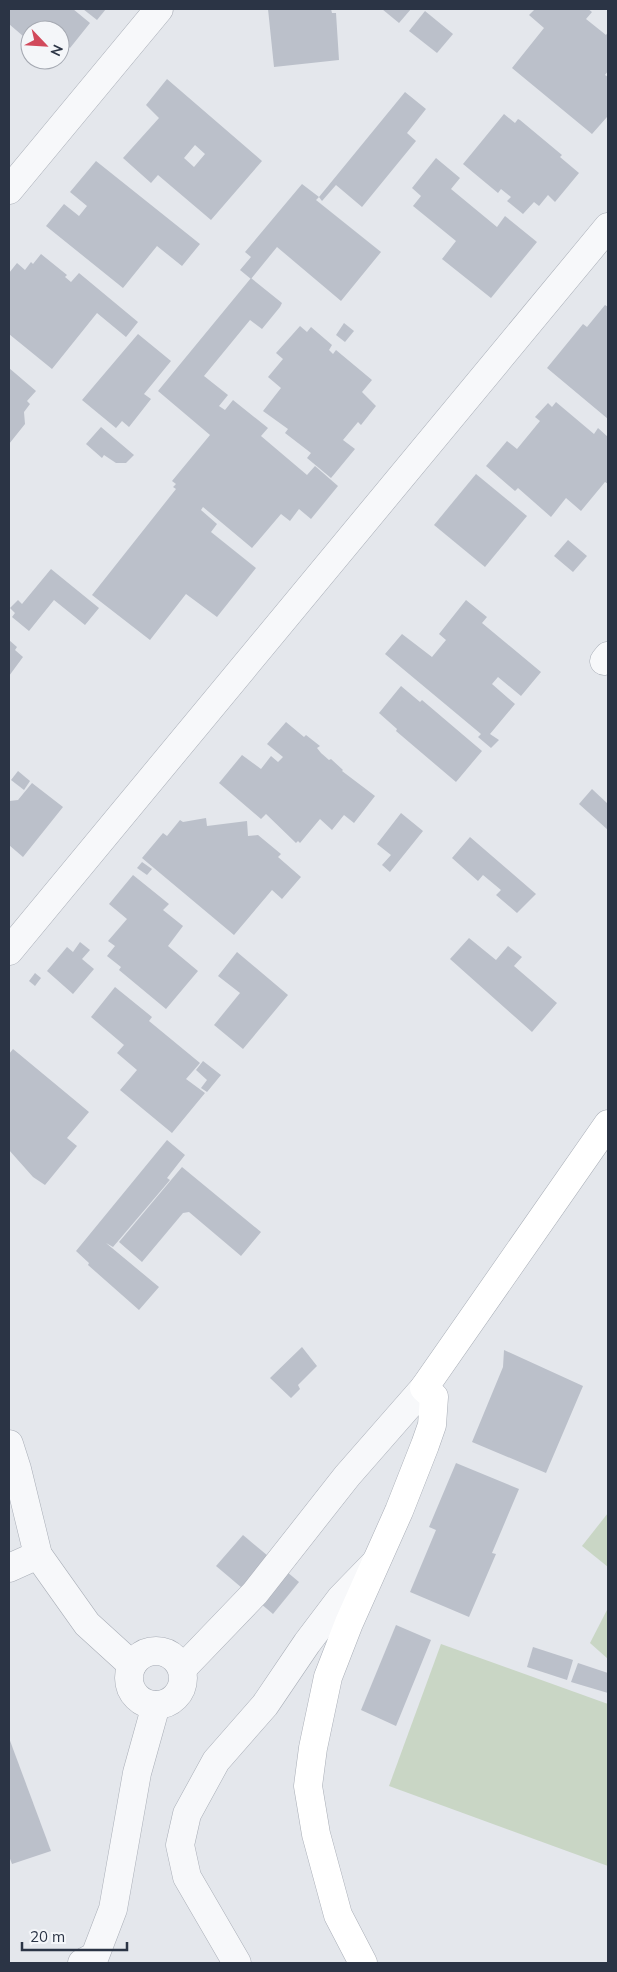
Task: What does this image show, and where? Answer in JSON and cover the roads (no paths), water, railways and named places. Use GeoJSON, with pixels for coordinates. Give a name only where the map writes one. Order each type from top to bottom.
{"type":"FeatureCollection","features":[{"type":"Feature","properties":{"kind":"street"},"geometry":{"type":"LineString","coordinates":[[9,190],[159,9]]}},
{"type":"Feature","properties":{"kind":"street"},"geometry":{"type":"LineString","coordinates":[[9,951],[608,227]]}},
{"type":"Feature","properties":{"kind":"street"},"geometry":{"type":"LineString","coordinates":[[182,1669],[255,1593],[347,1476],[424,1388],[608,1124]]}},
{"type":"Feature","properties":{"kind":"street"},"geometry":{"type":"LineString","coordinates":[[363,1963],[338,1915],[316,1834],[308,1786],[313,1748],[328,1678],[399,1511],[432,1425],[434,1397],[424,1388]]}},
{"type":"Feature","properties":{"kind":"street"},"geometry":{"type":"LineString","coordinates":[[9,1444],[18,1469],[38,1555],[87,1624],[132,1665]]}},
{"type":"Feature","properties":{"kind":"street"},"geometry":{"type":"LineString","coordinates":[[9,1568],[38,1555]]}},
{"type":"Feature","properties":{"kind":"street"},"geometry":{"type":"LineString","coordinates":[[237,1963],[187,1877],[180,1846],[187,1814],[216,1761],[264,1705],[341,1598],[378,1560]]}},
{"type":"Feature","properties":{"kind":"street"},"geometry":{"type":"LineString","coordinates":[[155,1651],[171,1656],[182,1669],[182,1686],[178,1694],[164,1704],[147,1704],[139,1700],[129,1684],[129,1674],[132,1665],[146,1653],[155,1651]]}},
{"type":"Feature","properties":{"kind":"street"},"geometry":{"type":"LineString","coordinates":[[82,1963],[94,1956],[113,1910],[137,1773],[156,1705]]}},
{"type":"Feature","properties":{"kind":"street"},"geometry":{"type":"LineString","coordinates":[[215,1963],[221,1936]]}}]}
